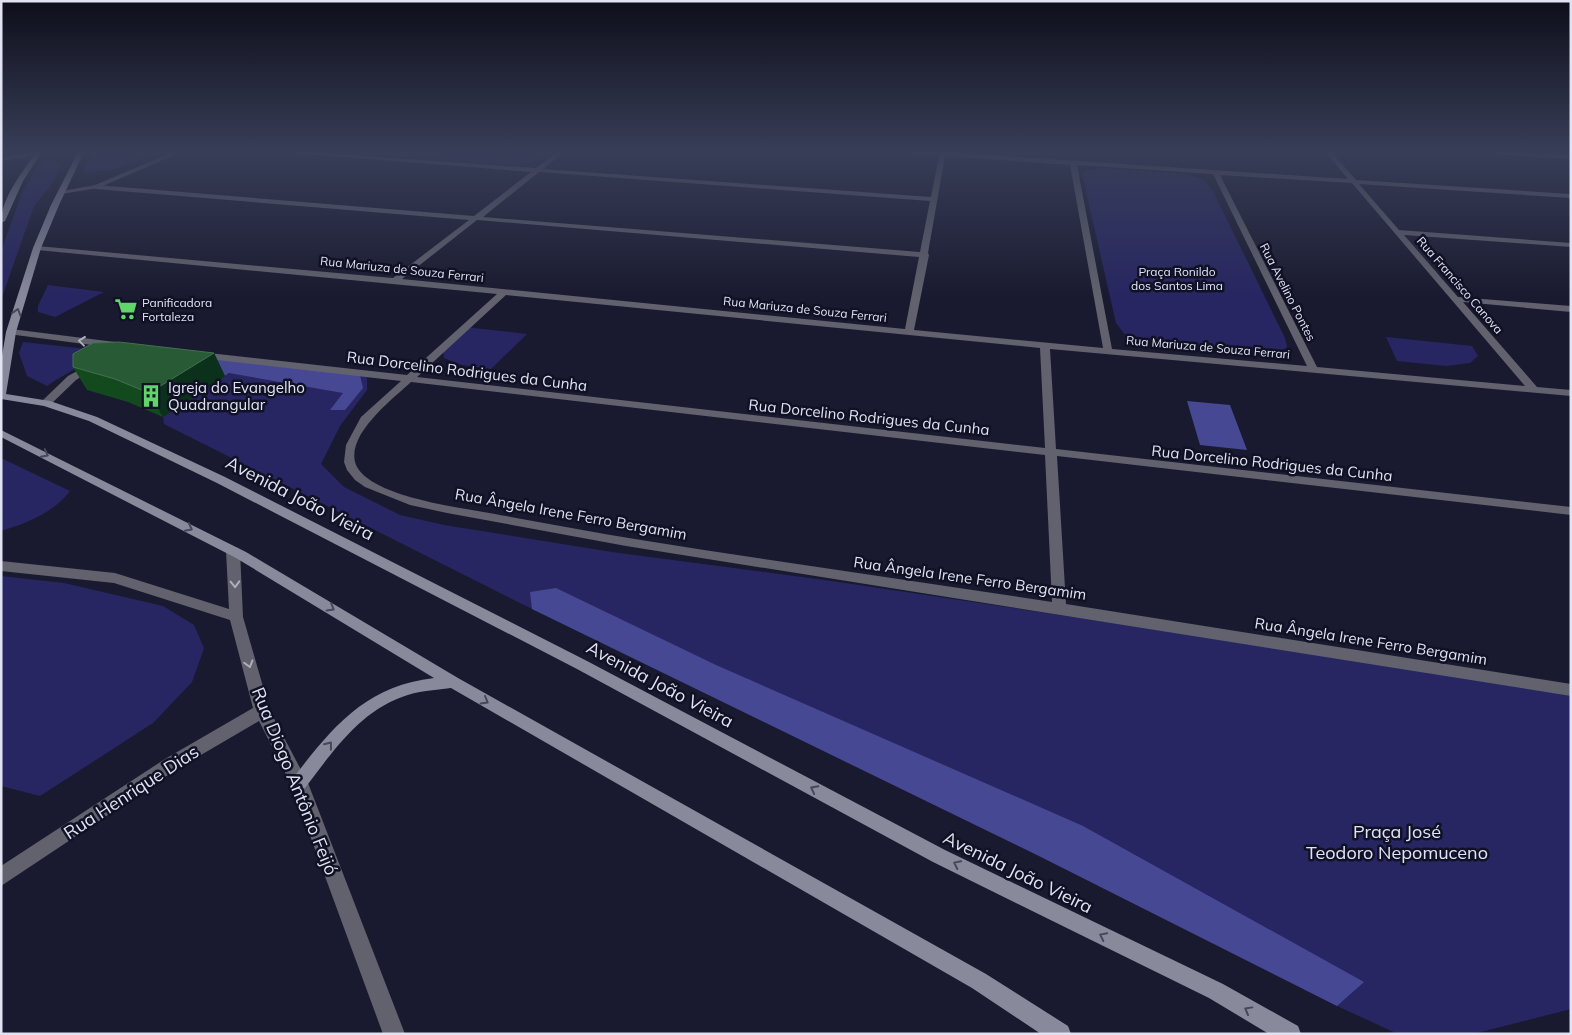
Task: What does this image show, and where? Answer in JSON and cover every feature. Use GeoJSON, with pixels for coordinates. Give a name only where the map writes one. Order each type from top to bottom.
{"type":"FeatureCollection","features":[{"type":"Feature","properties":{"kind":"main road"},"geometry":{"type":"LineString","coordinates":[[1,221],[11,200]]}},
{"type":"Feature","properties":{"kind":"main road"},"geometry":{"type":"LineString","coordinates":[[1,394],[11,332],[37,248],[58,200]]}},
{"type":"Feature","properties":{"kind":"main road","name":"Avenida João Vieira"},"geometry":{"type":"LineString","coordinates":[[1,394],[46,403],[93,419],[221,480],[582,665],[939,856],[1216,992],[1290,1034]]}},
{"type":"Feature","properties":{"kind":"main road"},"geometry":{"type":"LineString","coordinates":[[1,433],[25,443],[233,551],[453,682],[979,981],[1060,1034]]}},
{"type":"Feature","properties":{"kind":"main road"},"geometry":{"type":"LineString","coordinates":[[1,443],[25,443]]}},
{"type":"Feature","properties":{"kind":"main road"},"geometry":{"type":"LineString","coordinates":[[299,783],[338,733],[356,714],[382,698],[398,691],[433,683],[453,682]]}},
{"type":"Feature","properties":{"kind":"street"},"geometry":{"type":"LineString","coordinates":[[246,200],[925,255]]}},
{"type":"Feature","properties":{"kind":"street"},"geometry":{"type":"LineString","coordinates":[[395,280],[499,200]]}},
{"type":"Feature","properties":{"kind":"street"},"geometry":{"type":"LineString","coordinates":[[909,331],[935,200]]}},
{"type":"Feature","properties":{"kind":"street"},"geometry":{"type":"LineString","coordinates":[[1080,200],[1108,351]]}},
{"type":"Feature","properties":{"kind":"street","name":"Rua Avelino Pontes"},"geometry":{"type":"LineString","coordinates":[[1228,200],[1313,369]]}},
{"type":"Feature","properties":{"kind":"street","name":"Rua Francisco Canova"},"geometry":{"type":"LineString","coordinates":[[1370,200],[1533,389]]}},
{"type":"Feature","properties":{"kind":"street"},"geometry":{"type":"LineString","coordinates":[[1398,232],[1571,245]]}},
{"type":"Feature","properties":{"kind":"street","name":"Rua Mariuza de Souza Ferrari"},"geometry":{"type":"LineString","coordinates":[[37,248],[395,280],[1045,346],[1571,393]]}},
{"type":"Feature","properties":{"kind":"street"},"geometry":{"type":"LineString","coordinates":[[407,380],[504,292]]}},
{"type":"Feature","properties":{"kind":"street"},"geometry":{"type":"LineString","coordinates":[[1455,299],[1571,309]]}},
{"type":"Feature","properties":{"kind":"street"},"geometry":{"type":"LineString","coordinates":[[11,332],[126,346]]}},
{"type":"Feature","properties":{"kind":"street"},"geometry":{"type":"LineString","coordinates":[[1045,346],[1059,607]]}},
{"type":"Feature","properties":{"kind":"street","name":"Rua Dorcelino Rodrigues da Cunha"},"geometry":{"type":"LineString","coordinates":[[184,353],[407,380],[1571,511]]}},
{"type":"Feature","properties":{"kind":"street"},"geometry":{"type":"LineString","coordinates":[[46,403],[72,378],[89,367],[104,361]]}},
{"type":"Feature","properties":{"kind":"street","name":"Rua Ângela Irene Ferro Bergamim"},"geometry":{"type":"LineString","coordinates":[[407,380],[366,418],[350,445],[349,460],[354,472],[368,484],[413,502],[620,542],[1059,607],[1571,690]]}},
{"type":"Feature","properties":{"kind":"street","name":"Rua Diogo Antônio Feijó"},"geometry":{"type":"LineString","coordinates":[[233,551],[236,617],[262,711],[299,783],[394,1034]]}},
{"type":"Feature","properties":{"kind":"street"},"geometry":{"type":"LineString","coordinates":[[1,566],[115,578],[236,617]]}},
{"type":"Feature","properties":{"kind":"street","name":"Rua Henrique Dias"},"geometry":{"type":"LineString","coordinates":[[1,877],[170,764],[262,711]]}},
{"type":"Feature","properties":{"kind":"green space"},"geometry":{"type":"Polygon","coordinates":[[[19,200],[39,200],[34,206],[1,300],[1,251],[19,200]]]}},
{"type":"Feature","properties":{"kind":"green space","name":"Praça Ronildo dos Santos Lima"},"geometry":{"type":"Polygon","coordinates":[[[1088,200],[1218,200],[1285,338],[1287,347],[1278,354],[1146,345],[1126,336],[1116,323],[1088,200]]]}},
{"type":"Feature","properties":{"kind":"green space"},"geometry":{"type":"Polygon","coordinates":[[[48,285],[104,292],[55,317],[38,312],[38,306],[48,285]]]}},
{"type":"Feature","properties":{"kind":"green space"},"geometry":{"type":"Polygon","coordinates":[[[465,327],[527,334],[491,369],[462,365],[444,358],[443,350],[465,327]]]}},
{"type":"Feature","properties":{"kind":"green space"},"geometry":{"type":"Polygon","coordinates":[[[1386,337],[1472,346],[1478,356],[1470,363],[1446,366],[1397,361],[1386,337]]]}},
{"type":"Feature","properties":{"kind":"green space"},"geometry":{"type":"Polygon","coordinates":[[[23,342],[114,352],[79,367],[47,386],[27,376],[19,353],[23,342]]]}},
{"type":"Feature","properties":{"kind":"green space","name":"Praça José Teodoro Nepomuceno"},"geometry":{"type":"Polygon","coordinates":[[[251,359],[367,377],[367,390],[340,426],[321,464],[344,487],[400,515],[444,525],[612,552],[825,580],[1541,687],[1571,696],[1571,1009],[1473,1034],[1398,1034],[1337,1006],[1039,856],[532,609],[164,424],[163,417],[251,359]]]}},
{"type":"Feature","properties":{"kind":"green space"},"geometry":{"type":"Polygon","coordinates":[[[1,458],[70,491],[48,511],[1,531],[1,458]]]}},
{"type":"Feature","properties":{"kind":"green space"},"geometry":{"type":"Polygon","coordinates":[[[1,576],[64,583],[163,606],[194,625],[204,648],[192,682],[153,723],[40,796],[1,786],[1,576]]]}},
{"type":"Feature","properties":{"kind":"shaded area"},"geometry":{"type":"Polygon","coordinates":[[[159,350],[360,375],[363,388],[345,410],[330,410],[343,393],[229,373],[225,376],[159,350]]]}},
{"type":"Feature","properties":{"kind":"shaded area"},"geometry":{"type":"Polygon","coordinates":[[[1187,401],[1230,405],[1247,450],[1200,445],[1187,401]]]}},
{"type":"Feature","properties":{"kind":"shaded area"},"geometry":{"type":"Polygon","coordinates":[[[556,588],[716,665],[1083,826],[1364,982],[1337,1006],[1039,856],[532,609],[530,592],[556,588]]]}},
{"type":"Feature","properties":{"kind":"building"},"geometry":{"type":"Polygon","coordinates":[[[119,342],[214,353],[149,393],[115,379],[73,367],[73,354],[93,343],[119,342]]]}},
{"type":"Feature","properties":{"kind":"place","name":"Panificadora Fortaleza"},"geometry":{"type":"Point","coordinates":[126,309]}},
{"type":"Feature","properties":{"kind":"place","name":"Igreja do Evangelho Quadrangular"},"geometry":{"type":"Point","coordinates":[151,396]}}]}
